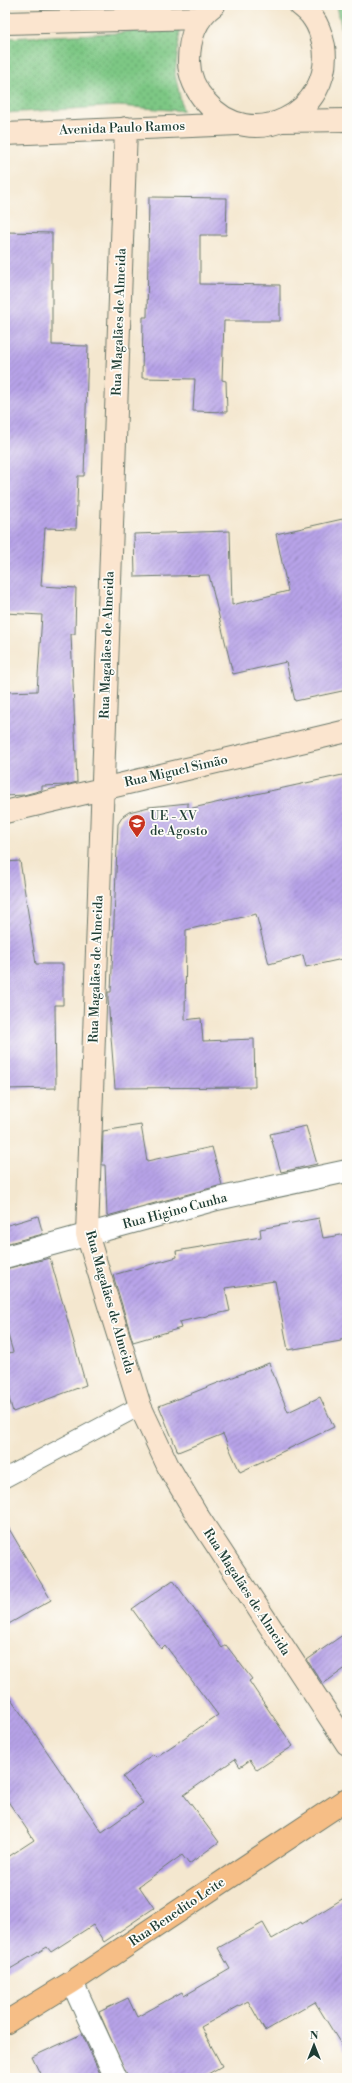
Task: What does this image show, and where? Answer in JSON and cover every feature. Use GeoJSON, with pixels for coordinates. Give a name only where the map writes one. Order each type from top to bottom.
{"type":"FeatureCollection","features":[{"type":"Feature","properties":{"kind":"main road","name":"Rua Benedito Leite"},"geometry":{"type":"LineString","coordinates":[[5,2023],[72,1982],[347,1799]]}},
{"type":"Feature","properties":{"kind":"street"},"geometry":{"type":"LineString","coordinates":[[280,121],[295,114],[316,92],[322,78],[326,58],[322,37],[313,18],[300,5]]}},
{"type":"Feature","properties":{"kind":"street"},"geometry":{"type":"LineString","coordinates":[[5,23],[208,9]]}},
{"type":"Feature","properties":{"kind":"street"},"geometry":{"type":"LineString","coordinates":[[208,9],[194,33],[189,49],[189,65],[193,81],[200,95],[211,108],[224,117],[240,124]]}},
{"type":"Feature","properties":{"kind":"street"},"geometry":{"type":"LineString","coordinates":[[280,121],[347,120]]}},
{"type":"Feature","properties":{"kind":"street","name":"Avenida Paulo Ramos"},"geometry":{"type":"LineString","coordinates":[[5,134],[240,124],[267,125],[280,121]]}},
{"type":"Feature","properties":{"kind":"street","name":"Rua Magalães de Almeida"},"geometry":{"type":"LineString","coordinates":[[126,128],[87,1234],[140,1406],[168,1466],[199,1518],[347,1744]]}},
{"type":"Feature","properties":{"kind":"street","name":"Rua Miguel Simão"},"geometry":{"type":"LineString","coordinates":[[5,812],[347,731]]}},
{"type":"Feature","properties":{"kind":"street","name":"Rua Higino Cunha"},"geometry":{"type":"LineString","coordinates":[[5,1257],[217,1199],[347,1171]]}},
{"type":"Feature","properties":{"kind":"street"},"geometry":{"type":"LineString","coordinates":[[72,1982],[116,2078]]}},
{"type":"Feature","properties":{"kind":"lane"},"geometry":{"type":"LineString","coordinates":[[5,1478],[140,1406]]}},
{"type":"Feature","properties":{"kind":"green space"},"geometry":{"type":"Polygon","coordinates":[[[337,5],[347,5],[347,58],[337,5]]]}},
{"type":"Feature","properties":{"kind":"green space"},"geometry":{"type":"Polygon","coordinates":[[[181,23],[175,74],[183,111],[118,106],[5,113],[5,38],[119,33],[181,23]]]}},
{"type":"Feature","properties":{"kind":"building"},"geometry":{"type":"Polygon","coordinates":[[[149,197],[227,198],[226,235],[200,235],[200,284],[280,285],[280,321],[224,321],[222,380],[226,381],[227,412],[193,411],[195,379],[142,378],[143,317],[147,317],[149,197]]]}},
{"type":"Feature","properties":{"kind":"building"},"geometry":{"type":"Polygon","coordinates":[[[5,232],[52,233],[52,345],[88,346],[84,476],[78,476],[76,529],[45,528],[41,586],[76,588],[75,634],[71,634],[77,782],[66,785],[42,786],[42,790],[24,795],[5,796],[5,695],[8,695],[7,692],[37,691],[42,615],[5,613],[5,232]]]}},
{"type":"Feature","properties":{"kind":"building"},"geometry":{"type":"Polygon","coordinates":[[[347,518],[347,690],[295,701],[286,662],[233,674],[209,575],[135,577],[134,534],[230,531],[232,605],[288,591],[276,534],[347,518]]]}},
{"type":"Feature","properties":{"kind":"building"},"geometry":{"type":"Polygon","coordinates":[[[347,774],[347,958],[306,967],[303,955],[269,964],[256,914],[186,930],[185,1020],[201,1018],[203,1041],[254,1039],[255,1087],[115,1088],[108,992],[111,992],[118,824],[123,816],[129,812],[149,807],[188,803],[188,809],[347,774]]]}},
{"type":"Feature","properties":{"kind":"building"},"geometry":{"type":"Polygon","coordinates":[[[20,861],[36,964],[63,964],[63,1005],[55,1005],[56,1088],[5,1089],[5,862],[20,861]]]}},
{"type":"Feature","properties":{"kind":"building"},"geometry":{"type":"Polygon","coordinates":[[[141,1125],[147,1161],[212,1147],[222,1185],[107,1216],[105,1165],[102,1165],[103,1131],[141,1125]]]}},
{"type":"Feature","properties":{"kind":"building"},"geometry":{"type":"Polygon","coordinates":[[[306,1126],[317,1164],[281,1172],[270,1134],[306,1126]]]}},
{"type":"Feature","properties":{"kind":"building"},"geometry":{"type":"Polygon","coordinates":[[[38,1216],[43,1234],[5,1244],[5,1226],[38,1216]]]}},
{"type":"Feature","properties":{"kind":"building"},"geometry":{"type":"Polygon","coordinates":[[[319,1218],[323,1238],[347,1234],[347,1339],[288,1350],[275,1281],[225,1288],[230,1311],[179,1322],[181,1328],[133,1342],[113,1275],[177,1257],[176,1251],[261,1237],[260,1229],[319,1218]]]}},
{"type":"Feature","properties":{"kind":"building"},"geometry":{"type":"Polygon","coordinates":[[[50,1258],[86,1385],[13,1412],[5,1384],[5,1354],[13,1352],[5,1325],[5,1269],[50,1258]]]}},
{"type":"Feature","properties":{"kind":"building"},"geometry":{"type":"Polygon","coordinates":[[[269,1363],[288,1412],[320,1397],[334,1427],[240,1472],[223,1434],[178,1452],[159,1406],[269,1363]]]}},
{"type":"Feature","properties":{"kind":"building"},"geometry":{"type":"Polygon","coordinates":[[[5,1522],[51,1600],[5,1626],[5,1522]]]}},
{"type":"Feature","properties":{"kind":"building"},"geometry":{"type":"Polygon","coordinates":[[[173,1580],[222,1648],[226,1645],[252,1679],[249,1681],[293,1746],[257,1770],[250,1760],[240,1767],[235,1759],[184,1795],[219,1842],[189,1864],[182,1855],[139,1886],[154,1908],[104,1942],[93,1925],[51,1952],[47,1947],[5,1972],[5,1859],[34,1840],[5,1797],[5,1690],[102,1832],[143,1803],[123,1777],[153,1754],[156,1757],[218,1715],[165,1645],[161,1649],[132,1609],[173,1580]]]}},
{"type":"Feature","properties":{"kind":"building"},"geometry":{"type":"Polygon","coordinates":[[[347,1632],[347,1667],[323,1684],[307,1660],[347,1632]]]}},
{"type":"Feature","properties":{"kind":"building"},"geometry":{"type":"Polygon","coordinates":[[[347,1896],[347,2054],[315,2002],[265,2031],[248,2001],[201,2027],[222,2066],[201,2078],[128,2078],[99,2012],[128,1998],[137,2017],[182,1992],[184,1996],[230,1969],[218,1948],[263,1923],[272,1939],[301,1922],[302,1924],[347,1896]]]}},
{"type":"Feature","properties":{"kind":"building"},"geometry":{"type":"Polygon","coordinates":[[[82,2034],[102,2078],[42,2078],[32,2057],[82,2034]]]}},
{"type":"Feature","properties":{"kind":"place","name":"UE - XV de Agosto"},"geometry":{"type":"Point","coordinates":[137,838]}}]}
